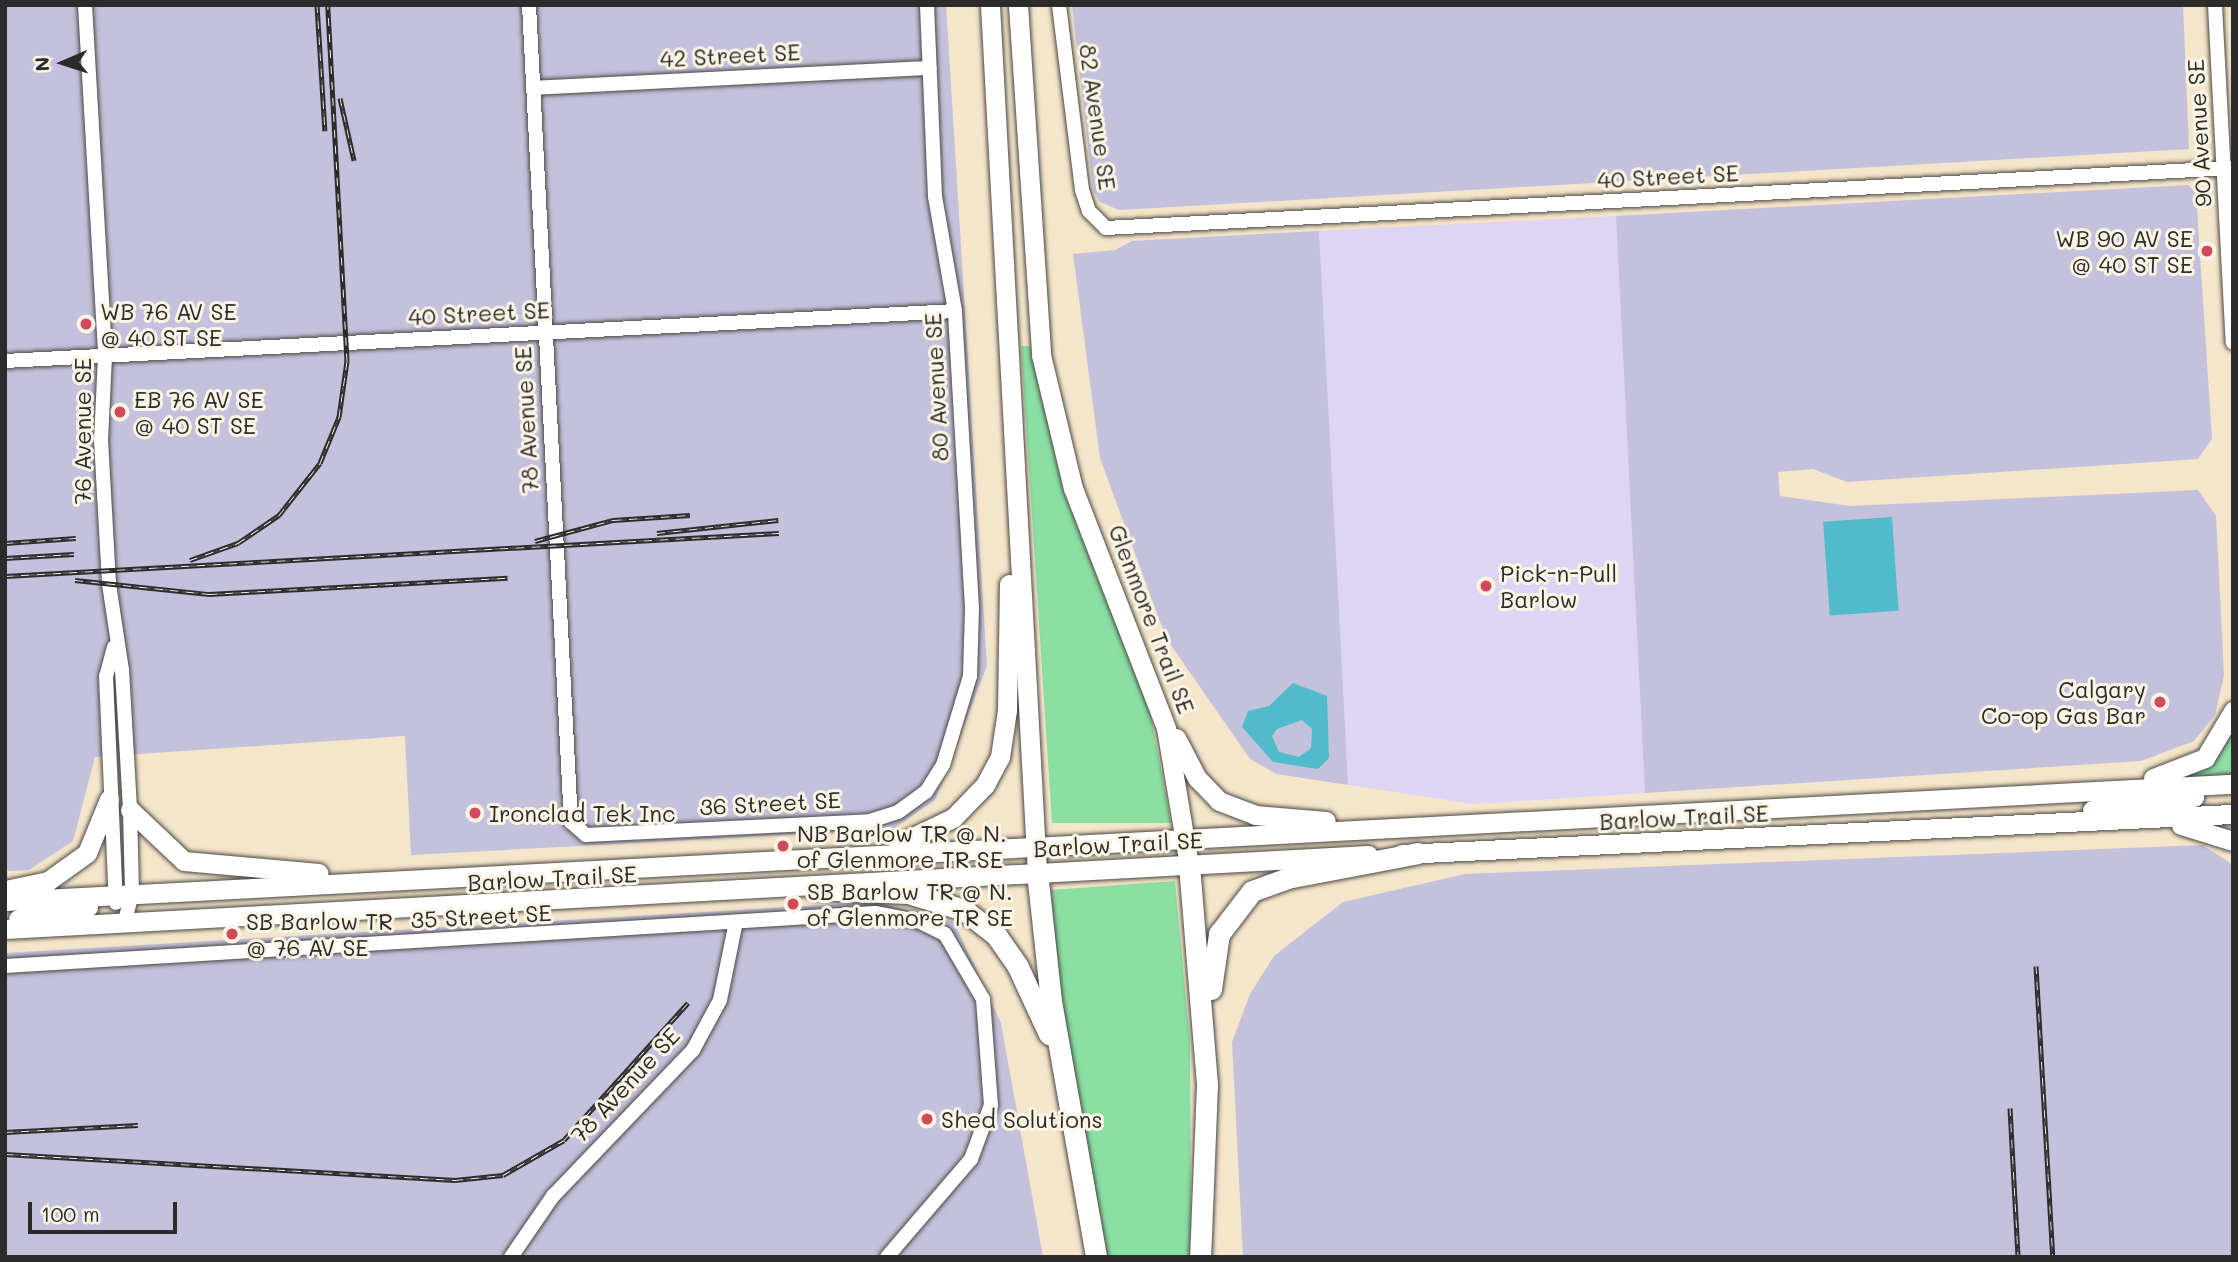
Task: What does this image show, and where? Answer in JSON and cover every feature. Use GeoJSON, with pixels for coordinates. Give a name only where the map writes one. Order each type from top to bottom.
{"type":"FeatureCollection","features":[{"type":"Feature","properties":{"kind":"highway"},"geometry":{"type":"LineString","coordinates":[[1205,1047],[1219,934],[1238,903],[1269,882],[1418,853]]}},
{"type":"Feature","properties":{"kind":"highway","name":"Glenmore Trail SE"},"geometry":{"type":"LineString","coordinates":[[1189,865],[1205,1047],[1202,1257]]}},
{"type":"Feature","properties":{"kind":"highway"},"geometry":{"type":"LineString","coordinates":[[1037,872],[1061,1059],[1096,1257]]}},
{"type":"Feature","properties":{"kind":"highway"},"geometry":{"type":"LineString","coordinates":[[814,889],[908,893],[964,910],[996,935],[1018,967],[1061,1059]]}},
{"type":"Feature","properties":{"kind":"highway"},"geometry":{"type":"LineString","coordinates":[[1080,1167],[1086,1257]]}},
{"type":"Feature","properties":{"kind":"main road"},"geometry":{"type":"LineString","coordinates":[[990,5],[1023,612],[1042,733],[1042,843],[1037,872]]}},
{"type":"Feature","properties":{"kind":"main road","name":"Glenmore Trail SE"},"geometry":{"type":"LineString","coordinates":[[1018,5],[1041,355],[1073,488],[1153,684],[1186,837],[1189,865]]}},
{"type":"Feature","properties":{"kind":"main road"},"geometry":{"type":"LineString","coordinates":[[846,854],[920,837],[953,818],[985,785],[1000,757],[1015,482]]}},
{"type":"Feature","properties":{"kind":"main road"},"geometry":{"type":"LineString","coordinates":[[1153,684],[1185,758],[1219,801],[1255,815],[1400,828]]}},
{"type":"Feature","properties":{"kind":"main road"},"geometry":{"type":"LineString","coordinates":[[2055,793],[2189,769],[2217,744],[2233,710]]}},
{"type":"Feature","properties":{"kind":"main road","name":"Barlow Trail SE"},"geometry":{"type":"LineString","coordinates":[[5,901],[121,897],[1042,843],[1400,828],[2233,784]]}},
{"type":"Feature","properties":{"kind":"main road"},"geometry":{"type":"LineString","coordinates":[[1992,827],[2233,792]]}},
{"type":"Feature","properties":{"kind":"main road"},"geometry":{"type":"LineString","coordinates":[[5,890],[48,881],[87,853],[109,799]]}},
{"type":"Feature","properties":{"kind":"main road"},"geometry":{"type":"LineString","coordinates":[[130,810],[184,861],[378,881]]}},
{"type":"Feature","properties":{"kind":"main road","name":"Barlow Trail SE"},"geometry":{"type":"LineString","coordinates":[[5,929],[814,889],[1037,872],[2233,814]]}},
{"type":"Feature","properties":{"kind":"main road"},"geometry":{"type":"LineString","coordinates":[[2124,820],[2215,831],[2233,841]]}},
{"type":"Feature","properties":{"kind":"main road"},"geometry":{"type":"LineString","coordinates":[[1042,843],[1054,856],[1078,870]]}},
{"type":"Feature","properties":{"kind":"main road"},"geometry":{"type":"LineString","coordinates":[[5,921],[121,897]]}},
{"type":"Feature","properties":{"kind":"street","name":"76 Avenue SE"},"geometry":{"type":"LineString","coordinates":[[85,5],[105,356],[101,440],[114,647],[122,670],[130,810],[121,897]]}},
{"type":"Feature","properties":{"kind":"street","name":"78 Avenue SE"},"geometry":{"type":"LineString","coordinates":[[529,5],[571,822],[576,830]]}},
{"type":"Feature","properties":{"kind":"street","name":"80 Avenue SE"},"geometry":{"type":"LineString","coordinates":[[927,5],[935,196],[955,311],[970,676],[943,765]]}},
{"type":"Feature","properties":{"kind":"street","name":"82 Avenue SE"},"geometry":{"type":"LineString","coordinates":[[1059,5],[1082,190],[1089,211],[1106,228]]}},
{"type":"Feature","properties":{"kind":"street","name":"90 Avenue SE"},"geometry":{"type":"LineString","coordinates":[[2215,5],[2228,168],[2233,343]]}},
{"type":"Feature","properties":{"kind":"street","name":"42 Street SE"},"geometry":{"type":"LineString","coordinates":[[533,88],[929,68]]}},
{"type":"Feature","properties":{"kind":"street","name":"40 Street SE"},"geometry":{"type":"LineString","coordinates":[[1106,228],[2228,168]]}},
{"type":"Feature","properties":{"kind":"street","name":"40 Street SE"},"geometry":{"type":"LineString","coordinates":[[5,361],[955,311]]}},
{"type":"Feature","properties":{"kind":"street","name":"76 Avenue SE"},"geometry":{"type":"LineString","coordinates":[[114,647],[106,676],[109,799],[124,924]]}},
{"type":"Feature","properties":{"kind":"street","name":"36 Street SE"},"geometry":{"type":"LineString","coordinates":[[576,830],[586,835],[870,821],[898,812],[926,792],[943,765]]}},
{"type":"Feature","properties":{"kind":"street","name":"35 Street SE"},"geometry":{"type":"LineString","coordinates":[[5,966],[735,926],[875,913],[945,934],[963,957],[983,999],[992,1086],[986,1127],[971,1159],[887,1257]]}},
{"type":"Feature","properties":{"kind":"street","name":"78 Avenue SE"},"geometry":{"type":"LineString","coordinates":[[511,1257],[553,1196],[692,1050],[720,1000],[735,926]]}},
{"type":"Feature","properties":{"kind":"shaded area"},"geometry":{"type":"Polygon","coordinates":[[[5,5],[946,5],[987,666],[935,800],[893,829],[411,855],[405,736],[95,757],[73,841],[29,870],[5,871],[5,5]]]}},
{"type":"Feature","properties":{"kind":"shaded area"},"geometry":{"type":"Polygon","coordinates":[[[1072,5],[2183,5],[2189,149],[1119,210],[1100,202],[1093,190],[1072,5]]]}},
{"type":"Feature","properties":{"kind":"shaded area"},"geometry":{"type":"Polygon","coordinates":[[[2188,185],[2196,193],[2212,439],[2198,459],[1847,482],[1813,469],[1778,472],[1780,496],[1850,506],[2198,490],[2216,516],[2224,675],[2215,715],[2194,741],[2141,761],[1645,793],[1616,216],[2188,185]]]}},
{"type":"Feature","properties":{"kind":"shaded area","name":"Pick-n-Pull Barlow"},"geometry":{"type":"Polygon","coordinates":[[[1616,216],[1645,793],[1474,804],[1348,785],[1319,231],[1616,216]]]}},
{"type":"Feature","properties":{"kind":"shaded area"},"geometry":{"type":"Polygon","coordinates":[[[1319,231],[1348,785],[1277,774],[1250,759],[1166,638],[1100,458],[1073,254],[1115,250],[1132,241],[1319,231]]]}},
{"type":"Feature","properties":{"kind":"shaded area"},"geometry":{"type":"Polygon","coordinates":[[[2203,845],[2233,865],[2233,1257],[1243,1257],[1232,1042],[1250,994],[1274,956],[1343,902],[1465,874],[2203,845]]]}},
{"type":"Feature","properties":{"kind":"shaded area"},"geometry":{"type":"Polygon","coordinates":[[[874,902],[954,922],[1001,1023],[1043,1257],[5,1257],[5,953],[874,902]]]}},
{"type":"Feature","properties":{"kind":"green space"},"geometry":{"type":"Polygon","coordinates":[[[1021,346],[1030,346],[1064,493],[1149,706],[1171,823],[1052,823],[1021,346]]]}},
{"type":"Feature","properties":{"kind":"green space"},"geometry":{"type":"Polygon","coordinates":[[[2233,730],[2233,776],[2188,778],[2187,773],[2233,730]]]}},
{"type":"Feature","properties":{"kind":"green space"},"geometry":{"type":"Polygon","coordinates":[[[1175,881],[1190,1043],[1191,1257],[1107,1257],[1061,1015],[1051,890],[1175,881]]]}},
{"type":"Feature","properties":{"kind":"water"},"geometry":{"type":"Polygon","coordinates":[[[1892,517],[1899,611],[1830,616],[1823,522],[1892,517]]]}},
{"type":"Feature","properties":{"kind":"water"},"geometry":{"type":"Polygon","coordinates":[[[1293,683],[1327,696],[1329,758],[1318,769],[1273,762],[1242,727],[1248,711],[1269,706],[1293,683]],[[1302,720],[1277,729],[1272,736],[1279,752],[1299,757],[1311,748],[1312,729],[1302,720]]]}},
{"type":"Feature","properties":{"kind":"railway"},"geometry":{"type":"LineString","coordinates":[[317,5],[325,131]]}},
{"type":"Feature","properties":{"kind":"railway"},"geometry":{"type":"LineString","coordinates":[[190,560],[238,543],[279,515],[320,463],[339,417],[347,361],[328,5]]}},
{"type":"Feature","properties":{"kind":"railway"},"geometry":{"type":"LineString","coordinates":[[340,98],[354,160]]}},
{"type":"Feature","properties":{"kind":"railway"},"geometry":{"type":"LineString","coordinates":[[535,541],[613,520],[690,515]]}},
{"type":"Feature","properties":{"kind":"railway"},"geometry":{"type":"LineString","coordinates":[[657,533],[778,520]]}},
{"type":"Feature","properties":{"kind":"railway"},"geometry":{"type":"LineString","coordinates":[[5,576],[779,533]]}},
{"type":"Feature","properties":{"kind":"railway"},"geometry":{"type":"LineString","coordinates":[[5,543],[76,538]]}},
{"type":"Feature","properties":{"kind":"railway"},"geometry":{"type":"LineString","coordinates":[[5,558],[74,554]]}},
{"type":"Feature","properties":{"kind":"railway"},"geometry":{"type":"LineString","coordinates":[[75,580],[209,594],[508,578]]}},
{"type":"Feature","properties":{"kind":"railway"},"geometry":{"type":"LineString","coordinates":[[2036,966],[2053,1257]]}},
{"type":"Feature","properties":{"kind":"railway"},"geometry":{"type":"LineString","coordinates":[[5,1154],[455,1180],[503,1175],[564,1140],[688,1003]]}},
{"type":"Feature","properties":{"kind":"railway"},"geometry":{"type":"LineString","coordinates":[[2010,1108],[2018,1257]]}},
{"type":"Feature","properties":{"kind":"railway"},"geometry":{"type":"LineString","coordinates":[[5,1132],[138,1125]]}},
{"type":"Feature","properties":{"kind":"place","name":"WB 90 AV SE @ 40 ST SE"},"geometry":{"type":"Point","coordinates":[2207,251]}},
{"type":"Feature","properties":{"kind":"place","name":"WB 76 AV SE @ 40 ST SE"},"geometry":{"type":"Point","coordinates":[86,324]}},
{"type":"Feature","properties":{"kind":"place","name":"EB 76 AV SE @ 40 ST SE"},"geometry":{"type":"Point","coordinates":[120,412]}},
{"type":"Feature","properties":{"kind":"place","name":"Pick-n-Pull Barlow"},"geometry":{"type":"Point","coordinates":[1486,586]}},
{"type":"Feature","properties":{"kind":"place","name":"Calgary Co-op Gas Bar"},"geometry":{"type":"Point","coordinates":[2160,702]}},
{"type":"Feature","properties":{"kind":"place","name":"Ironclad Tek Inc"},"geometry":{"type":"Point","coordinates":[475,813]}},
{"type":"Feature","properties":{"kind":"place","name":"NB Barlow TR @ N. of Glenmore TR SE"},"geometry":{"type":"Point","coordinates":[783,846]}},
{"type":"Feature","properties":{"kind":"place","name":"SB Barlow TR @ N. of Glenmore TR SE"},"geometry":{"type":"Point","coordinates":[793,904]}},
{"type":"Feature","properties":{"kind":"place","name":"SB Barlow TR @ 76 AV SE"},"geometry":{"type":"Point","coordinates":[232,934]}},
{"type":"Feature","properties":{"kind":"place","name":"Shed Solutions"},"geometry":{"type":"Point","coordinates":[927,1119]}}]}
